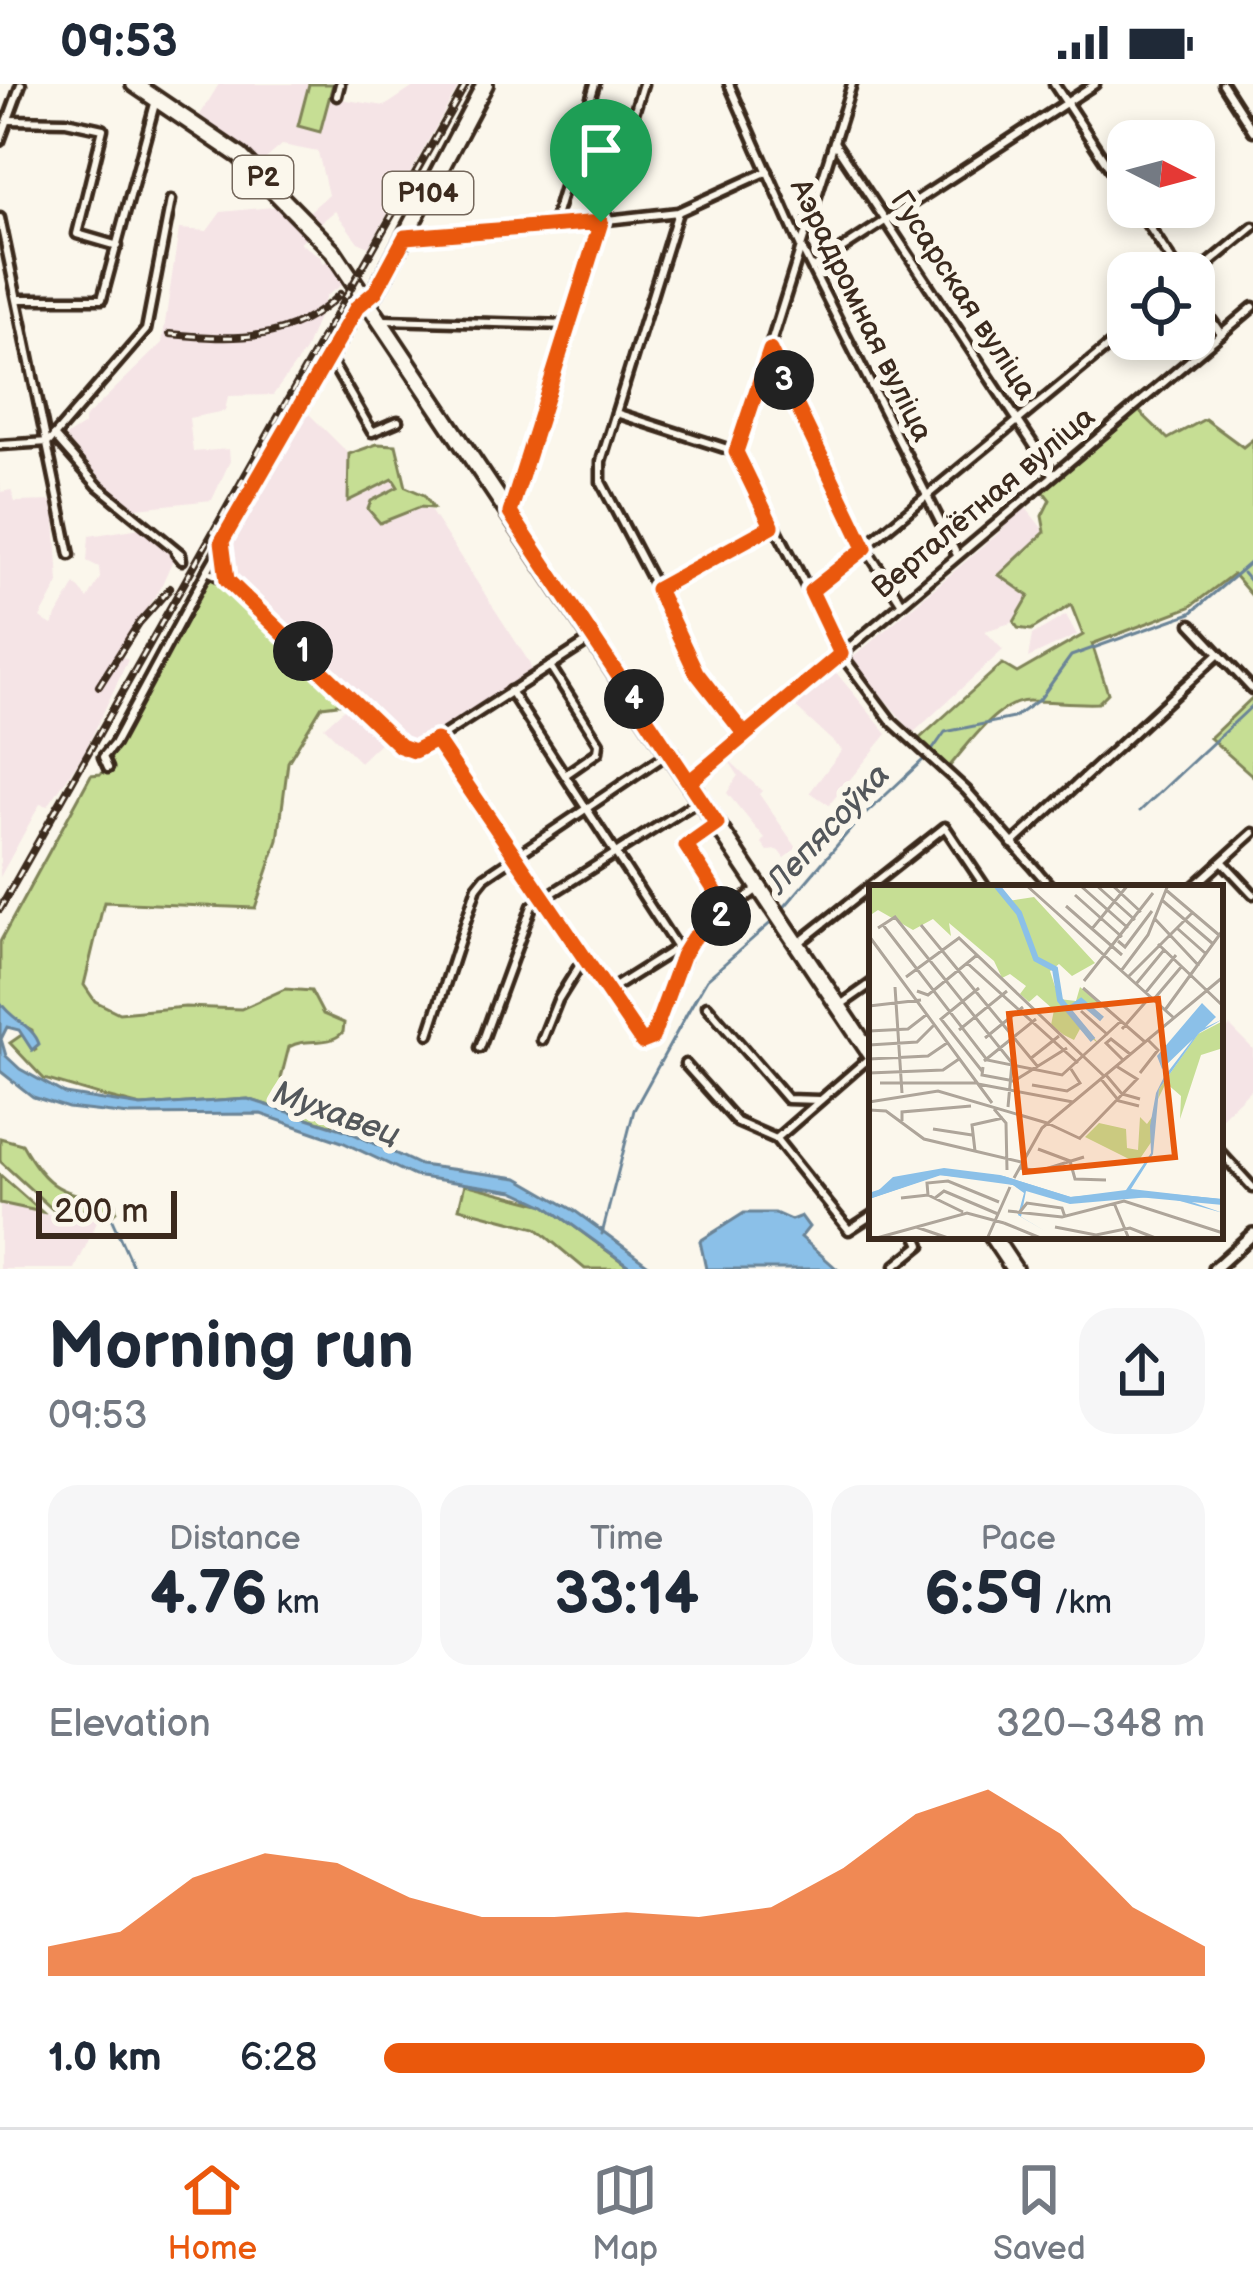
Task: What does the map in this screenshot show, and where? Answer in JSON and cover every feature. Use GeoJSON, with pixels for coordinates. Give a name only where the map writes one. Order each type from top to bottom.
{"type":"FeatureCollection","features":[{"type":"Feature","properties":{"kind":"main road","name":"Р2"},"geometry":{"type":"LineString","coordinates":[[134,84],[224,143],[270,183],[333,251],[869,1051]]}},
{"type":"Feature","properties":{"kind":"main road","name":"Р104"},"geometry":{"type":"LineString","coordinates":[[366,299],[405,237],[485,84]]}},
{"type":"Feature","properties":{"kind":"main road"},"geometry":{"type":"LineString","coordinates":[[994,1239],[1015,1269]]}},
{"type":"Feature","properties":{"kind":"street"},"geometry":{"type":"LineString","coordinates":[[0,141],[21,84]]}},
{"type":"Feature","properties":{"kind":"street"},"geometry":{"type":"LineString","coordinates":[[337,96],[340,84]]}},
{"type":"Feature","properties":{"kind":"street"},"geometry":{"type":"LineString","coordinates":[[552,227],[595,84]]}},
{"type":"Feature","properties":{"kind":"street"},"geometry":{"type":"LineString","coordinates":[[510,513],[643,84]]}},
{"type":"Feature","properties":{"kind":"street","name":"Аэрадромная вуліца"},"geometry":{"type":"LineString","coordinates":[[729,84],[800,245],[957,555]]}},
{"type":"Feature","properties":{"kind":"street"},"geometry":{"type":"LineString","coordinates":[[852,84],[736,452],[841,654],[892,722],[966,790],[1049,885]]}},
{"type":"Feature","properties":{"kind":"street"},"geometry":{"type":"LineString","coordinates":[[1054,84],[1107,164]]}},
{"type":"Feature","properties":{"kind":"street"},"geometry":{"type":"LineString","coordinates":[[813,268],[1095,84]]}},
{"type":"Feature","properties":{"kind":"street"},"geometry":{"type":"LineString","coordinates":[[1222,84],[1253,131]]}},
{"type":"Feature","properties":{"kind":"street"},"geometry":{"type":"LineString","coordinates":[[20,299],[102,299],[157,98]]}},
{"type":"Feature","properties":{"kind":"street"},"geometry":{"type":"LineString","coordinates":[[8,120],[103,129],[77,235],[118,247]]}},
{"type":"Feature","properties":{"kind":"street","name":"Гусарская вуліца"},"geometry":{"type":"LineString","coordinates":[[834,142],[1053,474]]}},
{"type":"Feature","properties":{"kind":"street"},"geometry":{"type":"LineString","coordinates":[[405,237],[678,212],[768,171]]}},
{"type":"Feature","properties":{"kind":"street"},"geometry":{"type":"LineString","coordinates":[[0,445],[51,439],[146,331],[171,200]]}},
{"type":"Feature","properties":{"kind":"street"},"geometry":{"type":"LineString","coordinates":[[678,212],[598,472],[696,672],[745,735]]}},
{"type":"Feature","properties":{"kind":"street"},"geometry":{"type":"LineString","coordinates":[[0,218],[51,439],[70,555]]}},
{"type":"Feature","properties":{"kind":"street"},"geometry":{"type":"LineString","coordinates":[[1215,259],[1253,227]]}},
{"type":"Feature","properties":{"kind":"street"},"geometry":{"type":"LineString","coordinates":[[108,768],[103,757],[115,744],[222,541],[328,356],[366,299]]}},
{"type":"Feature","properties":{"kind":"street","name":"Верталётная вуліца"},"geometry":{"type":"LineString","coordinates":[[689,782],[1253,307]]}},
{"type":"Feature","properties":{"kind":"street"},"geometry":{"type":"LineString","coordinates":[[381,320],[568,326]]}},
{"type":"Feature","properties":{"kind":"street"},"geometry":{"type":"LineString","coordinates":[[1215,325],[1221,334]]}},
{"type":"Feature","properties":{"kind":"street"},"geometry":{"type":"LineString","coordinates":[[811,591],[1107,347]]}},
{"type":"Feature","properties":{"kind":"street"},"geometry":{"type":"LineString","coordinates":[[770,350],[865,548],[902,602]]}},
{"type":"Feature","properties":{"kind":"street"},"geometry":{"type":"LineString","coordinates":[[328,356],[372,432],[398,421]]}},
{"type":"Feature","properties":{"kind":"street"},"geometry":{"type":"LineString","coordinates":[[616,413],[736,452]]}},
{"type":"Feature","properties":{"kind":"street"},"geometry":{"type":"LineString","coordinates":[[51,439],[176,554]]}},
{"type":"Feature","properties":{"kind":"street"},"geometry":{"type":"LineString","coordinates":[[657,589],[772,526]]}},
{"type":"Feature","properties":{"kind":"street"},"geometry":{"type":"LineString","coordinates":[[222,541],[227,580]]}},
{"type":"Feature","properties":{"kind":"street"},"geometry":{"type":"LineString","coordinates":[[208,571],[227,580],[400,746],[414,751],[593,638]]}},
{"type":"Feature","properties":{"kind":"street"},"geometry":{"type":"LineString","coordinates":[[1191,624],[1252,689]]}},
{"type":"Feature","properties":{"kind":"street"},"geometry":{"type":"LineString","coordinates":[[1012,844],[1219,654]]}},
{"type":"Feature","properties":{"kind":"street"},"geometry":{"type":"LineString","coordinates":[[550,666],[599,743],[598,752],[565,775]]}},
{"type":"Feature","properties":{"kind":"street"},"geometry":{"type":"LineString","coordinates":[[436,740],[642,1042],[652,1038],[678,952],[510,691]]}},
{"type":"Feature","properties":{"kind":"street"},"geometry":{"type":"LineString","coordinates":[[429,1034],[477,887],[670,752]]}},
{"type":"Feature","properties":{"kind":"street"},"geometry":{"type":"LineString","coordinates":[[480,1048],[529,910],[701,799]]}},
{"type":"Feature","properties":{"kind":"street"},"geometry":{"type":"LineString","coordinates":[[717,824],[686,846],[728,911]]}},
{"type":"Feature","properties":{"kind":"street"},"geometry":{"type":"LineString","coordinates":[[871,885],[945,826],[984,885]]}},
{"type":"Feature","properties":{"kind":"street"},"geometry":{"type":"LineString","coordinates":[[1195,885],[1253,833]]}},
{"type":"Feature","properties":{"kind":"street"},"geometry":{"type":"LineString","coordinates":[[1222,861],[1253,894]]}},
{"type":"Feature","properties":{"kind":"street"},"geometry":{"type":"LineString","coordinates":[[610,990],[678,952],[760,887]]}},
{"type":"Feature","properties":{"kind":"street"},"geometry":{"type":"LineString","coordinates":[[797,944],[869,887]]}},
{"type":"Feature","properties":{"kind":"street"},"geometry":{"type":"LineString","coordinates":[[542,1040],[558,1000],[586,955]]}},
{"type":"Feature","properties":{"kind":"street"},"geometry":{"type":"LineString","coordinates":[[839,1006],[869,985]]}},
{"type":"Feature","properties":{"kind":"street"},"geometry":{"type":"LineString","coordinates":[[707,1006],[787,1099],[820,1100]]}},
{"type":"Feature","properties":{"kind":"street"},"geometry":{"type":"LineString","coordinates":[[776,1139],[869,1059]]}},
{"type":"Feature","properties":{"kind":"street"},"geometry":{"type":"LineString","coordinates":[[685,1064],[737,1122],[776,1139],[849,1230],[869,1217]]}},
{"type":"Feature","properties":{"kind":"street"},"geometry":{"type":"LineString","coordinates":[[1223,1155],[1253,1188]]}},
{"type":"Feature","properties":{"kind":"street"},"geometry":{"type":"LineString","coordinates":[[1214,1269],[1252,1235]]}},
{"type":"Feature","properties":{"kind":"street"},"geometry":{"type":"LineString","coordinates":[[895,1266],[921,1245],[918,1239]]}},
{"type":"Feature","properties":{"kind":"shaded area"},"geometry":{"type":"Polygon","coordinates":[[[219,84],[338,84],[334,98],[385,106],[418,84],[460,84],[369,247],[358,242],[335,211],[319,224],[309,212],[328,195],[318,152],[282,145],[260,164],[200,115],[219,84]]]}},
{"type":"Feature","properties":{"kind":"shaded area"},"geometry":{"type":"Polygon","coordinates":[[[283,206],[308,234],[300,243],[321,257],[322,264],[329,260],[345,283],[326,296],[305,351],[273,395],[228,396],[225,411],[189,418],[193,452],[229,449],[230,461],[212,500],[128,509],[65,437],[84,425],[84,419],[162,343],[179,229],[207,231],[221,212],[283,206]]]}},
{"type":"Feature","properties":{"kind":"shaded area"},"geometry":{"type":"Polygon","coordinates":[[[304,409],[349,454],[360,493],[394,478],[399,487],[377,500],[430,510],[529,662],[532,672],[411,748],[371,701],[366,703],[233,579],[230,549],[241,522],[304,409]]]}},
{"type":"Feature","properties":{"kind":"shaded area"},"geometry":{"type":"Polygon","coordinates":[[[0,481],[1,492],[11,490],[15,502],[54,501],[59,583],[40,618],[52,625],[75,584],[88,599],[100,578],[99,567],[87,561],[89,536],[141,528],[175,555],[159,591],[115,653],[128,660],[84,753],[48,806],[40,804],[0,877],[0,481]]]}},
{"type":"Feature","properties":{"kind":"shaded area"},"geometry":{"type":"Polygon","coordinates":[[[1023,504],[1045,532],[1000,575],[1029,596],[1014,622],[985,631],[1003,650],[913,733],[851,659],[1000,532],[1023,504]]]}},
{"type":"Feature","properties":{"kind":"shaded area"},"geometry":{"type":"Polygon","coordinates":[[[1066,615],[1077,635],[1028,658],[1032,635],[1066,615]]]}},
{"type":"Feature","properties":{"kind":"shaded area"},"geometry":{"type":"Polygon","coordinates":[[[834,670],[887,734],[829,805],[810,792],[842,750],[792,704],[834,670]]]}},
{"type":"Feature","properties":{"kind":"shaded area"},"geometry":{"type":"Polygon","coordinates":[[[352,702],[386,737],[360,762],[324,727],[352,702]]]}},
{"type":"Feature","properties":{"kind":"shaded area"},"geometry":{"type":"Polygon","coordinates":[[[727,758],[762,791],[759,794],[797,848],[784,858],[778,850],[768,851],[762,843],[765,839],[727,793],[738,775],[727,758]]]}},
{"type":"Feature","properties":{"kind":"shaded area"},"geometry":{"type":"Polygon","coordinates":[[[1230,1026],[1253,1049],[1253,1087],[1223,1116],[1223,1032],[1230,1026]]]}},
{"type":"Feature","properties":{"kind":"shaded area"},"geometry":{"type":"Polygon","coordinates":[[[0,1203],[72,1219],[84,1208],[100,1216],[75,1269],[0,1269],[0,1203]]]}},
{"type":"Feature","properties":{"kind":"green space"},"geometry":{"type":"Polygon","coordinates":[[[309,84],[333,84],[320,132],[298,126],[309,84]]]}},
{"type":"Feature","properties":{"kind":"green space"},"geometry":{"type":"Polygon","coordinates":[[[1139,411],[1168,439],[1205,419],[1243,447],[1253,439],[1253,597],[1233,574],[1190,607],[1092,644],[1108,693],[1098,703],[1030,701],[1006,708],[948,768],[919,739],[1002,664],[1017,673],[1083,635],[1071,605],[1031,630],[1018,628],[1014,622],[1029,596],[999,575],[1045,532],[1042,516],[1050,500],[1043,491],[1139,411]]]}},
{"type":"Feature","properties":{"kind":"green space"},"geometry":{"type":"Polygon","coordinates":[[[377,444],[396,445],[406,487],[424,495],[433,508],[420,507],[380,523],[368,509],[371,501],[398,487],[393,479],[348,501],[349,454],[377,444]]]}},
{"type":"Feature","properties":{"kind":"green space"},"geometry":{"type":"Polygon","coordinates":[[[209,574],[349,696],[345,703],[322,706],[288,762],[278,840],[255,908],[104,902],[84,985],[95,1001],[119,1013],[185,1007],[241,1009],[285,989],[311,991],[323,1014],[344,1023],[343,1032],[331,1040],[289,1047],[281,1078],[287,1089],[332,1112],[333,1126],[248,1099],[141,1106],[44,1079],[10,1043],[23,1034],[36,1051],[32,1030],[10,1018],[0,1002],[0,942],[91,775],[101,774],[107,765],[209,574]]]}},
{"type":"Feature","properties":{"kind":"green space"},"geometry":{"type":"Polygon","coordinates":[[[1253,697],[1253,776],[1210,738],[1253,697]]]}},
{"type":"Feature","properties":{"kind":"green space"},"geometry":{"type":"Polygon","coordinates":[[[0,1138],[22,1144],[39,1170],[58,1187],[81,1196],[114,1199],[116,1211],[107,1219],[85,1208],[72,1219],[61,1217],[0,1161],[0,1138]]]}},
{"type":"Feature","properties":{"kind":"green space"},"geometry":{"type":"Polygon","coordinates":[[[0,1175],[42,1212],[0,1203],[0,1175]]]}},
{"type":"Feature","properties":{"kind":"green space"},"geometry":{"type":"Polygon","coordinates":[[[465,1184],[545,1205],[632,1269],[585,1269],[536,1228],[459,1208],[465,1184]]]}},
{"type":"Feature","properties":{"kind":"water"},"geometry":{"type":"Polygon","coordinates":[[[0,1002],[39,1044],[32,1050],[19,1030],[7,1027],[1,1039],[6,1056],[65,1094],[141,1106],[248,1099],[345,1130],[420,1165],[518,1178],[575,1211],[654,1269],[633,1269],[546,1206],[514,1191],[414,1176],[342,1142],[261,1114],[129,1115],[68,1108],[33,1097],[0,1071],[0,1002]]]}},
{"type":"Feature","properties":{"kind":"water"},"geometry":{"type":"Polygon","coordinates":[[[744,1213],[775,1213],[791,1220],[801,1216],[809,1227],[801,1237],[837,1269],[706,1269],[700,1241],[744,1213]]]}},
{"type":"Feature","properties":{"kind":"waterway","name":"Лепясоўка"},"geometry":{"type":"LineString","coordinates":[[931,752],[945,732],[1013,718],[1040,699],[1071,656],[1191,613],[1253,560]]}},
{"type":"Feature","properties":{"kind":"waterway"},"geometry":{"type":"LineString","coordinates":[[1243,573],[1253,585]]}},
{"type":"Feature","properties":{"kind":"waterway"},"geometry":{"type":"LineString","coordinates":[[1140,811],[1253,705]]}},
{"type":"Feature","properties":{"kind":"waterway","name":"Лепясоўка"},"geometry":{"type":"LineString","coordinates":[[781,911],[856,823],[923,760]]}},
{"type":"Feature","properties":{"kind":"waterway","name":"Лепясоўка"},"geometry":{"type":"LineString","coordinates":[[602,1234],[634,1110],[707,979],[775,919]]}},
{"type":"Feature","properties":{"kind":"waterway"},"geometry":{"type":"LineString","coordinates":[[112,1220],[134,1269]]}},
{"type":"Feature","properties":{"kind":"railway"},"geometry":{"type":"LineString","coordinates":[[0,909],[466,84]]}},
{"type":"Feature","properties":{"kind":"railway"},"geometry":{"type":"LineString","coordinates":[[170,334],[261,335],[302,322],[340,294]]}},
{"type":"Feature","properties":{"kind":"railway"},"geometry":{"type":"LineString","coordinates":[[99,686],[139,623],[170,588]]}},
{"type":"Feature","properties":{"kind":"route"},"geometry":{"type":"LineString","coordinates":[[601,222],[405,237],[376,291],[357,307],[222,541],[227,580],[400,746],[414,751],[436,740],[514,858],[622,1006],[642,1042],[648,1042],[682,956],[693,938],[728,911],[686,846],[717,824],[689,782],[694,778],[745,735],[816,675],[820,671],[841,654],[811,591],[865,548],[770,350],[736,452],[772,526],[657,589],[696,672],[745,735],[689,782],[510,513],[516,507],[601,222]]}},
{"type":"Feature","properties":{"kind":"water label","name":"Мухавец"},"geometry":{"type":"Point","coordinates":[337,1112]}}]}
